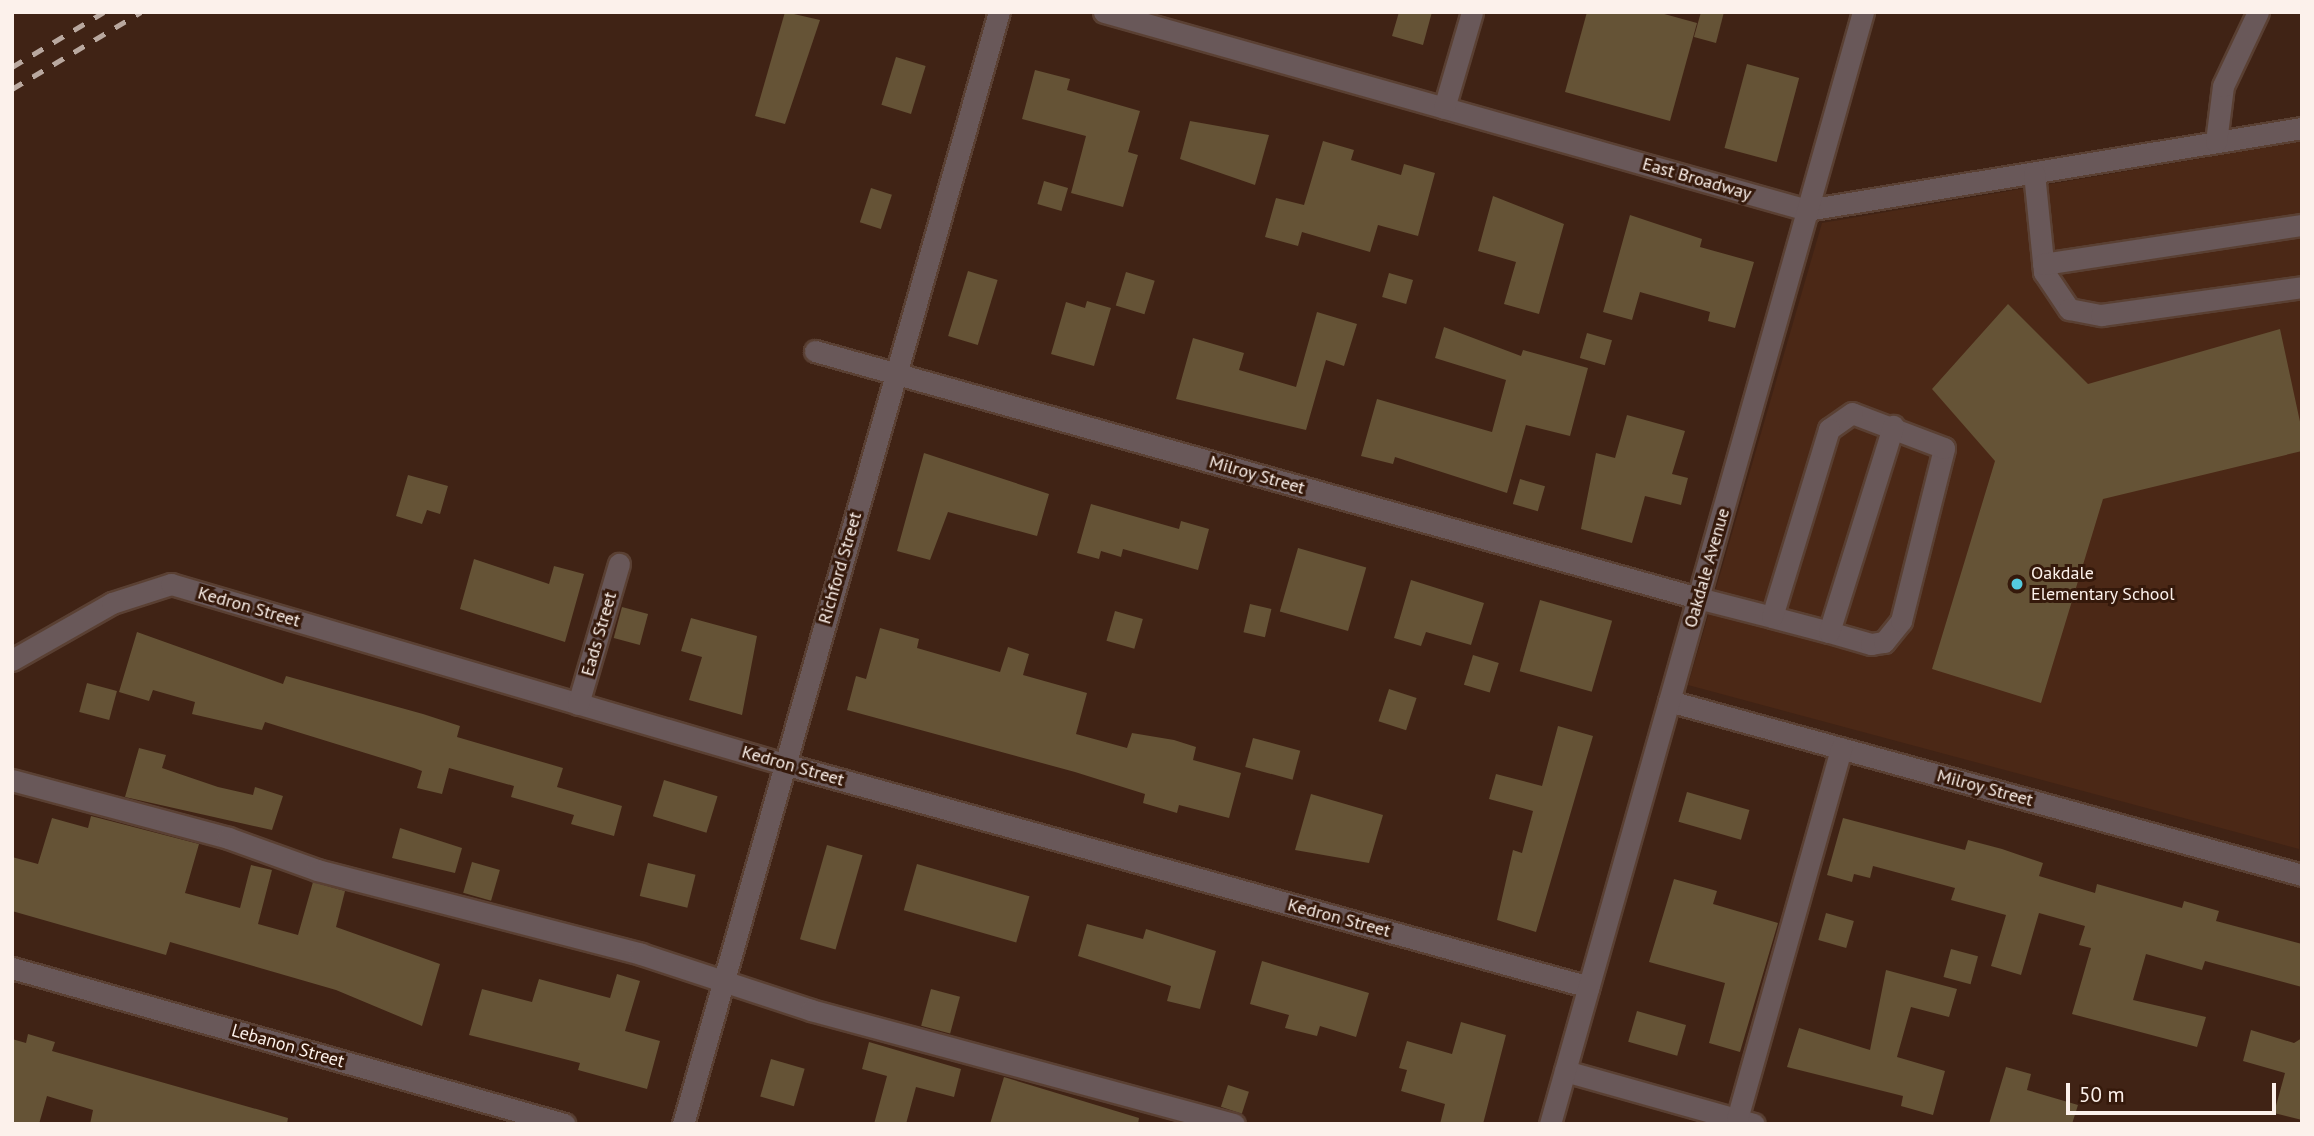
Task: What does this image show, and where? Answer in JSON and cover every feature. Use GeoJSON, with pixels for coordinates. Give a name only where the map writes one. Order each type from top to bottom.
{"type":"FeatureCollection","features":[{"type":"Feature","properties":{"kind":"street","name":"Richford Street"},"geometry":{"type":"LineString","coordinates":[[683,1124],[999,12]]}},
{"type":"Feature","properties":{"kind":"street","name":"East Broadway"},"geometry":{"type":"LineString","coordinates":[[1104,12],[1807,210],[2302,128]]}},
{"type":"Feature","properties":{"kind":"street"},"geometry":{"type":"LineString","coordinates":[[1444,108],[1472,12]]}},
{"type":"Feature","properties":{"kind":"street"},"geometry":{"type":"LineString","coordinates":[[2216,142],[2223,86],[2258,12]]}},
{"type":"Feature","properties":{"kind":"street","name":"Oakdale Avenue"},"geometry":{"type":"LineString","coordinates":[[1550,1124],[1807,210],[1859,13]]}},
{"type":"Feature","properties":{"kind":"street"},"geometry":{"type":"LineString","coordinates":[[2034,173],[2043,264],[2063,303],[2101,315],[2302,287]]}},
{"type":"Feature","properties":{"kind":"street"},"geometry":{"type":"LineString","coordinates":[[2043,264],[2302,225]]}},
{"type":"Feature","properties":{"kind":"street","name":"Milroy Street"},"geometry":{"type":"LineString","coordinates":[[816,351],[1871,644],[1884,642],[1901,621],[1946,457],[1934,439],[1893,426]]}},
{"type":"Feature","properties":{"kind":"street"},"geometry":{"type":"LineString","coordinates":[[1772,617],[1829,429],[1852,413],[1893,426],[1829,632]]}},
{"type":"Feature","properties":{"kind":"street","name":"Eads Street"},"geometry":{"type":"LineString","coordinates":[[578,704],[619,564]]}},
{"type":"Feature","properties":{"kind":"street","name":"Kedron Street"},"geometry":{"type":"LineString","coordinates":[[12,660],[112,603],[171,584],[784,764],[1589,986]]}},
{"type":"Feature","properties":{"kind":"street","name":"Milroy Street"},"geometry":{"type":"LineString","coordinates":[[1669,701],[2302,875]]}},
{"type":"Feature","properties":{"kind":"street"},"geometry":{"type":"LineString","coordinates":[[1565,1071],[1746,1121],[1841,748]]}},
{"type":"Feature","properties":{"kind":"street"},"geometry":{"type":"LineString","coordinates":[[12,780],[724,980],[811,1010],[1234,1124]]}},
{"type":"Feature","properties":{"kind":"street","name":"Lebanon Street"},"geometry":{"type":"LineString","coordinates":[[12,968],[564,1124]]}},
{"type":"Feature","properties":{"kind":"shaded area"},"geometry":{"type":"Polygon","coordinates":[[[2302,141],[2299,849],[1688,685],[1822,223],[2302,141]]]}},
{"type":"Feature","properties":{"kind":"building"},"geometry":{"type":"Polygon","coordinates":[[[785,12],[820,20],[785,124],[755,116],[785,12]]]}},
{"type":"Feature","properties":{"kind":"building"},"geometry":{"type":"Polygon","coordinates":[[[1399,12],[1432,12],[1423,45],[1392,36],[1399,12]]]}},
{"type":"Feature","properties":{"kind":"building"},"geometry":{"type":"Polygon","coordinates":[[[1587,12],[1657,12],[1697,23],[1670,121],[1565,92],[1587,12]]]}},
{"type":"Feature","properties":{"kind":"building"},"geometry":{"type":"Polygon","coordinates":[[[1701,12],[1724,12],[1716,43],[1694,37],[1701,12]]]}},
{"type":"Feature","properties":{"kind":"building"},"geometry":{"type":"Polygon","coordinates":[[[896,57],[926,66],[911,114],[881,105],[896,57]]]}},
{"type":"Feature","properties":{"kind":"building"},"geometry":{"type":"Polygon","coordinates":[[[1747,64],[1799,78],[1777,162],[1724,148],[1747,64]]]}},
{"type":"Feature","properties":{"kind":"building"},"geometry":{"type":"Polygon","coordinates":[[[1035,70],[1070,79],[1067,90],[1140,111],[1128,152],[1138,155],[1123,207],[1071,193],[1086,136],[1022,119],[1035,70]]]}},
{"type":"Feature","properties":{"kind":"building"},"geometry":{"type":"Polygon","coordinates":[[[1190,121],[1269,135],[1255,185],[1180,159],[1190,121]]]}},
{"type":"Feature","properties":{"kind":"building"},"geometry":{"type":"Polygon","coordinates":[[[1323,141],[1354,150],[1351,160],[1401,175],[1404,164],[1435,173],[1418,236],[1378,225],[1370,252],[1302,232],[1298,246],[1265,237],[1276,198],[1304,205],[1323,141]]]}},
{"type":"Feature","properties":{"kind":"building"},"geometry":{"type":"Polygon","coordinates":[[[1044,181],[1068,188],[1061,211],[1037,204],[1044,181]]]}},
{"type":"Feature","properties":{"kind":"building"},"geometry":{"type":"Polygon","coordinates":[[[871,188],[892,195],[881,229],[860,222],[871,188]]]}},
{"type":"Feature","properties":{"kind":"building"},"geometry":{"type":"Polygon","coordinates":[[[1493,196],[1564,224],[1539,314],[1504,304],[1516,262],[1478,251],[1493,196]]]}},
{"type":"Feature","properties":{"kind":"building"},"geometry":{"type":"Polygon","coordinates":[[[1630,215],[1702,239],[1700,247],[1754,262],[1735,328],[1708,321],[1710,312],[1640,292],[1632,320],[1603,312],[1630,215]]]}},
{"type":"Feature","properties":{"kind":"building"},"geometry":{"type":"Polygon","coordinates":[[[968,271],[998,280],[978,345],[948,336],[968,271]]]}},
{"type":"Feature","properties":{"kind":"building"},"geometry":{"type":"Polygon","coordinates":[[[1126,272],[1155,281],[1144,314],[1116,305],[1126,272]]]}},
{"type":"Feature","properties":{"kind":"building"},"geometry":{"type":"Polygon","coordinates":[[[1389,273],[1413,280],[1406,304],[1382,297],[1389,273]]]}},
{"type":"Feature","properties":{"kind":"building"},"geometry":{"type":"Polygon","coordinates":[[[1087,301],[1111,308],[1094,366],[1051,354],[1066,302],[1085,308],[1087,301]]]}},
{"type":"Feature","properties":{"kind":"building","name":"Oakdale Elementary School"},"geometry":{"type":"Polygon","coordinates":[[[2008,304],[2088,384],[2280,329],[2302,431],[2302,451],[2103,499],[2041,703],[1932,669],[1995,461],[1932,389],[2008,304]]]}},
{"type":"Feature","properties":{"kind":"building"},"geometry":{"type":"Polygon","coordinates":[[[1317,312],[1357,324],[1344,366],[1326,360],[1306,430],[1176,399],[1193,338],[1244,353],[1239,370],[1296,387],[1317,312]]]}},
{"type":"Feature","properties":{"kind":"building"},"geometry":{"type":"Polygon","coordinates":[[[1444,327],[1521,356],[1523,350],[1588,368],[1570,436],[1526,425],[1507,493],[1395,457],[1393,464],[1361,456],[1377,399],[1492,432],[1506,380],[1435,358],[1444,327]]]}},
{"type":"Feature","properties":{"kind":"building"},"geometry":{"type":"Polygon","coordinates":[[[1587,333],[1612,340],[1605,365],[1580,358],[1587,333]]]}},
{"type":"Feature","properties":{"kind":"building"},"geometry":{"type":"Polygon","coordinates":[[[1627,415],[1685,431],[1672,474],[1688,478],[1681,505],[1645,496],[1632,543],[1581,529],[1596,453],[1615,458],[1627,415]]]}},
{"type":"Feature","properties":{"kind":"building"},"geometry":{"type":"Polygon","coordinates":[[[924,453],[1049,494],[1037,536],[948,512],[930,560],[897,551],[924,453]]]}},
{"type":"Feature","properties":{"kind":"building"},"geometry":{"type":"Polygon","coordinates":[[[408,475],[448,486],[440,514],[427,510],[422,524],[396,516],[408,475]]]}},
{"type":"Feature","properties":{"kind":"building"},"geometry":{"type":"Polygon","coordinates":[[[1520,479],[1545,486],[1538,511],[1513,504],[1520,479]]]}},
{"type":"Feature","properties":{"kind":"building"},"geometry":{"type":"Polygon","coordinates":[[[1091,504],[1179,529],[1181,521],[1209,529],[1198,570],[1123,549],[1121,557],[1101,551],[1099,559],[1077,553],[1091,504]]]}},
{"type":"Feature","properties":{"kind":"building"},"geometry":{"type":"Polygon","coordinates":[[[1298,548],[1366,568],[1348,631],[1280,611],[1298,548]]]}},
{"type":"Feature","properties":{"kind":"building"},"geometry":{"type":"Polygon","coordinates":[[[474,559],[549,584],[554,566],[584,574],[565,642],[460,609],[474,559]]]}},
{"type":"Feature","properties":{"kind":"building"},"geometry":{"type":"Polygon","coordinates":[[[1411,580],[1484,603],[1471,645],[1426,632],[1421,646],[1394,638],[1411,580]]]}},
{"type":"Feature","properties":{"kind":"building"},"geometry":{"type":"Polygon","coordinates":[[[1540,600],[1612,621],[1592,692],[1520,671],[1540,600]]]}},
{"type":"Feature","properties":{"kind":"building"},"geometry":{"type":"Polygon","coordinates":[[[1250,604],[1271,609],[1265,637],[1243,632],[1250,604]]]}},
{"type":"Feature","properties":{"kind":"building"},"geometry":{"type":"Polygon","coordinates":[[[622,607],[648,614],[640,645],[614,638],[622,607]]]}},
{"type":"Feature","properties":{"kind":"building"},"geometry":{"type":"Polygon","coordinates":[[[1115,611],[1143,619],[1134,649],[1106,641],[1115,611]]]}},
{"type":"Feature","properties":{"kind":"building"},"geometry":{"type":"Polygon","coordinates":[[[691,618],[757,636],[742,715],[689,700],[702,657],[681,651],[691,618]]]}},
{"type":"Feature","properties":{"kind":"building"},"geometry":{"type":"Polygon","coordinates":[[[880,628],[919,639],[917,648],[1000,672],[1008,647],[1029,654],[1023,675],[1087,693],[1076,734],[1127,748],[1132,733],[1174,740],[1196,747],[1193,760],[1241,773],[1229,818],[1179,805],[1177,813],[1143,803],[1145,794],[1075,772],[847,710],[856,676],[866,679],[880,628]]]}},
{"type":"Feature","properties":{"kind":"building"},"geometry":{"type":"Polygon","coordinates":[[[137,632],[283,684],[286,676],[423,714],[460,726],[457,737],[563,768],[557,787],[622,806],[614,836],[571,824],[574,815],[511,797],[514,786],[449,768],[442,794],[417,788],[422,771],[414,768],[265,722],[262,730],[192,714],[195,702],[153,690],[149,701],[119,692],[137,632]]]}},
{"type":"Feature","properties":{"kind":"building"},"geometry":{"type":"Polygon","coordinates":[[[1473,655],[1499,663],[1490,693],[1464,685],[1473,655]]]}},
{"type":"Feature","properties":{"kind":"building"},"geometry":{"type":"Polygon","coordinates":[[[87,683],[117,691],[109,720],[79,712],[87,683]]]}},
{"type":"Feature","properties":{"kind":"building"},"geometry":{"type":"Polygon","coordinates":[[[1389,689],[1417,698],[1406,730],[1378,721],[1389,689]]]}},
{"type":"Feature","properties":{"kind":"building"},"geometry":{"type":"Polygon","coordinates":[[[1558,726],[1593,736],[1536,932],[1497,920],[1513,850],[1522,853],[1533,811],[1489,799],[1496,774],[1542,786],[1558,726]]]}},
{"type":"Feature","properties":{"kind":"building"},"geometry":{"type":"Polygon","coordinates":[[[1253,738],[1300,751],[1293,780],[1245,767],[1253,738]]]}},
{"type":"Feature","properties":{"kind":"building"},"geometry":{"type":"Polygon","coordinates":[[[139,748],[166,755],[162,768],[218,787],[253,795],[255,787],[283,796],[272,830],[125,797],[139,748]]]}},
{"type":"Feature","properties":{"kind":"building"},"geometry":{"type":"Polygon","coordinates":[[[664,780],[718,796],[706,833],[653,816],[664,780]]]}},
{"type":"Feature","properties":{"kind":"building"},"geometry":{"type":"Polygon","coordinates":[[[1687,792],[1749,810],[1741,840],[1678,822],[1687,792]]]}},
{"type":"Feature","properties":{"kind":"building"},"geometry":{"type":"Polygon","coordinates":[[[1311,794],[1383,815],[1369,863],[1295,850],[1311,794]]]}},
{"type":"Feature","properties":{"kind":"building"},"geometry":{"type":"Polygon","coordinates":[[[91,816],[199,844],[185,893],[240,908],[251,865],[272,870],[258,924],[298,935],[313,882],[345,891],[336,927],[440,964],[422,1026],[336,990],[170,942],[166,955],[12,911],[12,857],[38,864],[52,818],[88,828],[91,816]]]}},
{"type":"Feature","properties":{"kind":"building"},"geometry":{"type":"Polygon","coordinates":[[[1843,818],[1965,850],[1968,840],[2002,849],[2043,863],[2039,876],[2095,893],[2097,884],[2182,908],[2184,901],[2219,911],[2216,921],[2302,944],[2302,987],[2205,961],[2202,970],[2146,954],[2133,1000],[2206,1017],[2197,1047],[2072,1014],[2091,948],[2079,945],[2085,926],[2039,913],[2021,975],[1991,966],[2006,915],[1951,900],[1955,888],[1873,866],[1870,878],[1854,874],[1852,882],[1827,875],[1843,818]]]}},
{"type":"Feature","properties":{"kind":"building"},"geometry":{"type":"Polygon","coordinates":[[[400,828],[462,848],[455,873],[392,858],[400,828]]]}},
{"type":"Feature","properties":{"kind":"building"},"geometry":{"type":"Polygon","coordinates":[[[827,845],[863,855],[836,949],[800,939],[827,845]]]}},
{"type":"Feature","properties":{"kind":"building"},"geometry":{"type":"Polygon","coordinates":[[[472,862],[500,870],[491,901],[463,893],[472,862]]]}},
{"type":"Feature","properties":{"kind":"building"},"geometry":{"type":"Polygon","coordinates":[[[648,863],[696,875],[687,908],[640,896],[648,863]]]}},
{"type":"Feature","properties":{"kind":"building"},"geometry":{"type":"Polygon","coordinates":[[[917,864],[1029,896],[1016,942],[904,910],[917,864]]]}},
{"type":"Feature","properties":{"kind":"building"},"geometry":{"type":"Polygon","coordinates":[[[1674,879],[1717,891],[1713,904],[1778,923],[1740,1052],[1709,1043],[1725,983],[1649,962],[1674,879]]]}},
{"type":"Feature","properties":{"kind":"building"},"geometry":{"type":"Polygon","coordinates":[[[1826,913],[1854,921],[1846,948],[1818,940],[1826,913]]]}},
{"type":"Feature","properties":{"kind":"building"},"geometry":{"type":"Polygon","coordinates":[[[1087,924],[1143,939],[1146,929],[1216,951],[1200,1009],[1167,1001],[1171,986],[1078,956],[1087,924]]]}},
{"type":"Feature","properties":{"kind":"building"},"geometry":{"type":"Polygon","coordinates":[[[1951,949],[1978,956],[1971,984],[1943,977],[1951,949]]]}},
{"type":"Feature","properties":{"kind":"building"},"geometry":{"type":"Polygon","coordinates":[[[1262,961],[1369,993],[1356,1037],[1320,1026],[1317,1036],[1285,1028],[1289,1015],[1250,1004],[1262,961]]]}},
{"type":"Feature","properties":{"kind":"building"},"geometry":{"type":"Polygon","coordinates":[[[1886,970],[1957,989],[1949,1017],[1911,1007],[1897,1057],[1945,1071],[1933,1115],[1901,1106],[1903,1096],[1787,1067],[1799,1028],[1870,1050],[1886,970]]]}},
{"type":"Feature","properties":{"kind":"building"},"geometry":{"type":"Polygon","coordinates":[[[617,974],[640,981],[625,1031],[660,1041],[647,1089],[578,1070],[580,1063],[469,1035],[482,989],[532,1002],[539,979],[610,998],[617,974]]]}},
{"type":"Feature","properties":{"kind":"building"},"geometry":{"type":"Polygon","coordinates":[[[931,989],[960,997],[950,1033],[921,1026],[931,989]]]}},
{"type":"Feature","properties":{"kind":"building"},"geometry":{"type":"Polygon","coordinates":[[[1637,1011],[1686,1025],[1677,1056],[1628,1042],[1637,1011]]]}},
{"type":"Feature","properties":{"kind":"building"},"geometry":{"type":"Polygon","coordinates":[[[1461,1022],[1506,1035],[1483,1124],[1440,1124],[1445,1104],[1401,1091],[1407,1070],[1399,1068],[1407,1041],[1452,1054],[1461,1022]]]}},
{"type":"Feature","properties":{"kind":"building"},"geometry":{"type":"Polygon","coordinates":[[[2251,1030],[2294,1043],[2302,1038],[2302,1120],[2274,1113],[2285,1073],[2243,1061],[2251,1030]]]}},
{"type":"Feature","properties":{"kind":"building"},"geometry":{"type":"Polygon","coordinates":[[[28,1034],[55,1042],[52,1051],[288,1118],[287,1124],[90,1124],[93,1110],[47,1096],[39,1124],[12,1124],[12,1039],[26,1043],[28,1034]]]}},
{"type":"Feature","properties":{"kind":"building"},"geometry":{"type":"Polygon","coordinates":[[[869,1042],[961,1069],[954,1097],[916,1087],[906,1124],[874,1124],[887,1076],[862,1069],[869,1042]]]}},
{"type":"Feature","properties":{"kind":"building"},"geometry":{"type":"Polygon","coordinates":[[[771,1059],[805,1069],[794,1106],[760,1096],[771,1059]]]}},
{"type":"Feature","properties":{"kind":"building"},"geometry":{"type":"Polygon","coordinates":[[[2006,1067],[2031,1074],[2027,1090],[2078,1105],[2072,1124],[1989,1124],[2006,1067]]]}},
{"type":"Feature","properties":{"kind":"building"},"geometry":{"type":"Polygon","coordinates":[[[1004,1077],[1139,1118],[1138,1124],[990,1124],[1004,1077]]]}},
{"type":"Feature","properties":{"kind":"building"},"geometry":{"type":"Polygon","coordinates":[[[1228,1085],[1249,1092],[1242,1114],[1221,1107],[1228,1085]]]}},
{"type":"Feature","properties":{"kind":"railway"},"geometry":{"type":"LineString","coordinates":[[12,67],[104,12]]}},
{"type":"Feature","properties":{"kind":"railway"},"geometry":{"type":"LineString","coordinates":[[12,89],[141,12]]}},
{"type":"Feature","properties":{"kind":"place","name":"Oakdale Elementary School"},"geometry":{"type":"Point","coordinates":[2017,584]}}]}
